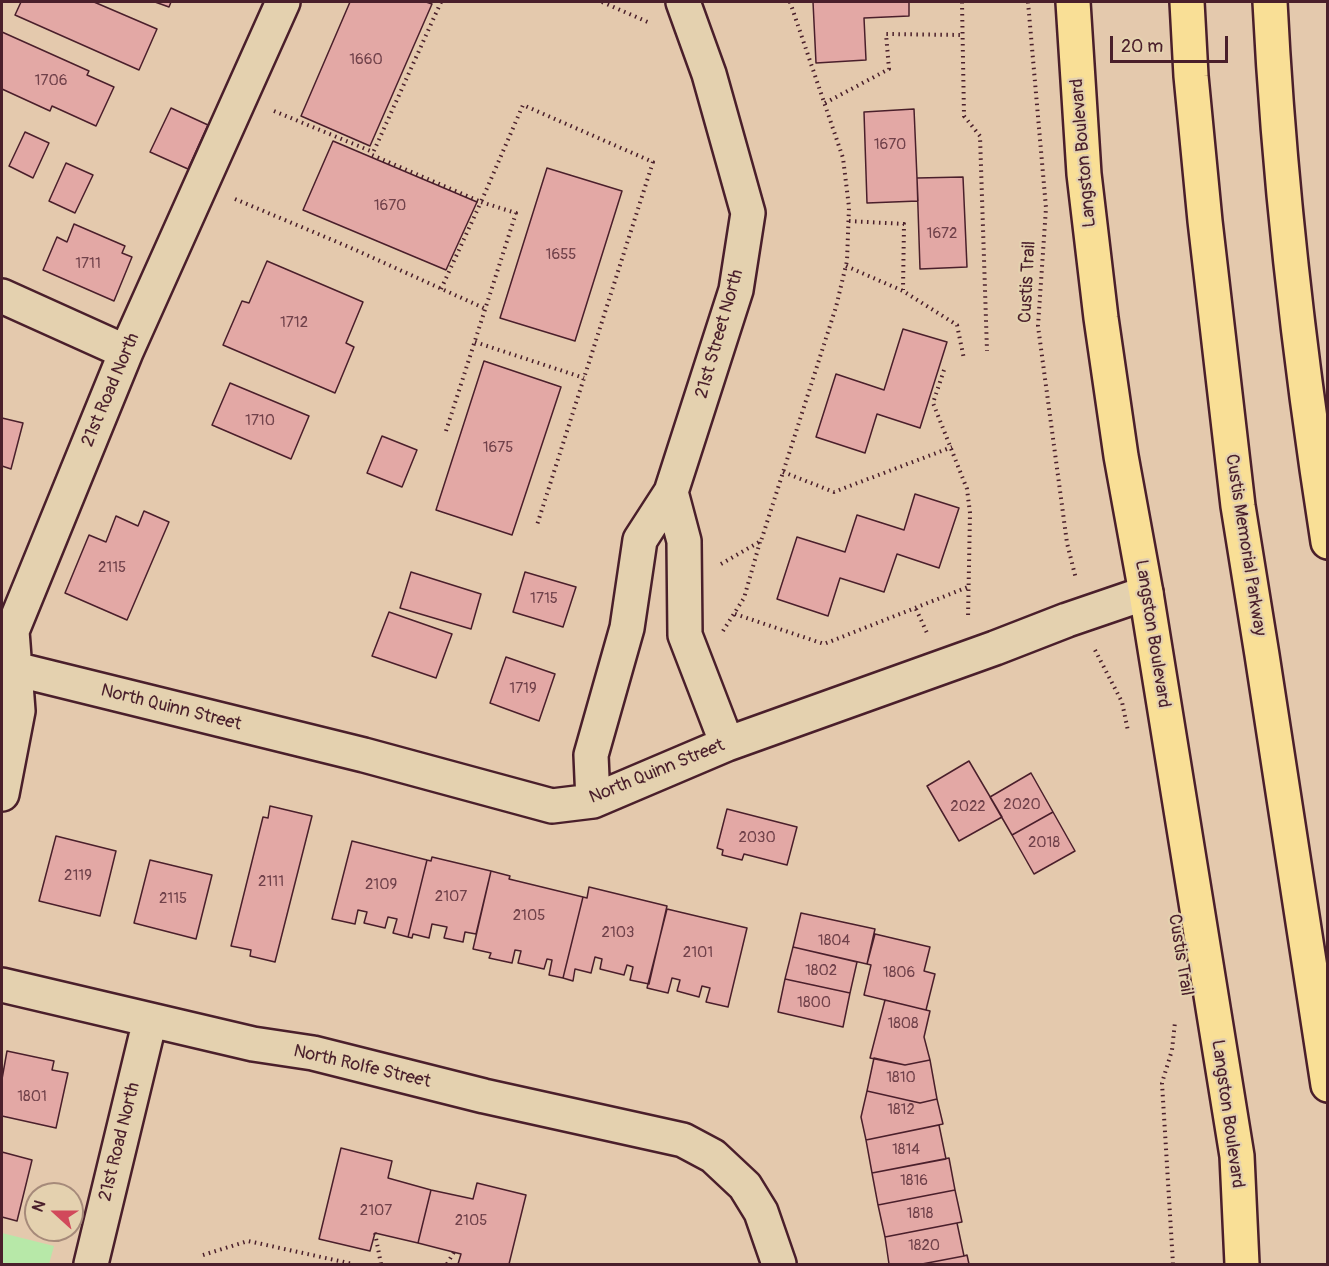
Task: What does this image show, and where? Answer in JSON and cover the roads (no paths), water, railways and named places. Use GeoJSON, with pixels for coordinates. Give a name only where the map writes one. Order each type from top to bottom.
{"type":"FeatureCollection","features":[{"type":"Feature","properties":{"kind":"main road","name":"Langston Boulevard"},"geometry":{"type":"LineString","coordinates":[[1073,2],[1084,174],[1101,318],[1121,456],[1146,593],[1236,1156],[1242,1264]]}},
{"type":"Feature","properties":{"kind":"main road","name":"Custis Memorial Parkway"},"geometry":{"type":"LineString","coordinates":[[1187,2],[1191,76],[1207,244],[1238,506],[1328,1085]]}},
{"type":"Feature","properties":{"kind":"main road"},"geometry":{"type":"LineString","coordinates":[[1270,2],[1281,159],[1295,297],[1311,437],[1328,542]]}},
{"type":"Feature","properties":{"kind":"street","name":"21st Road North"},"geometry":{"type":"LineString","coordinates":[[2,794],[18,711],[12,631],[126,352],[283,2]]}},
{"type":"Feature","properties":{"kind":"street","name":"21st Street North"},"geometry":{"type":"LineString","coordinates":[[593,801],[591,755],[627,628],[640,540],[671,492],[736,290],[748,213],[709,74],[683,2]]}},
{"type":"Feature","properties":{"kind":"street"},"geometry":{"type":"LineString","coordinates":[[2,296],[126,352]]}},
{"type":"Feature","properties":{"kind":"street"},"geometry":{"type":"LineString","coordinates":[[671,492],[684,541],[685,635],[727,744]]}},
{"type":"Feature","properties":{"kind":"street","name":"North Quinn Street"},"geometry":{"type":"LineString","coordinates":[[15,669],[364,755],[552,806],[593,801],[727,744],[1146,593]]}},
{"type":"Feature","properties":{"kind":"street","name":"North Rolfe Street"},"geometry":{"type":"LineString","coordinates":[[2,985],[253,1044],[314,1053],[484,1096],[683,1140],[719,1160],[745,1186],[761,1212],[779,1264]]}},
{"type":"Feature","properties":{"kind":"street","name":"21st Road North"},"geometry":{"type":"LineString","coordinates":[[91,1264],[150,1020]]}}]}
